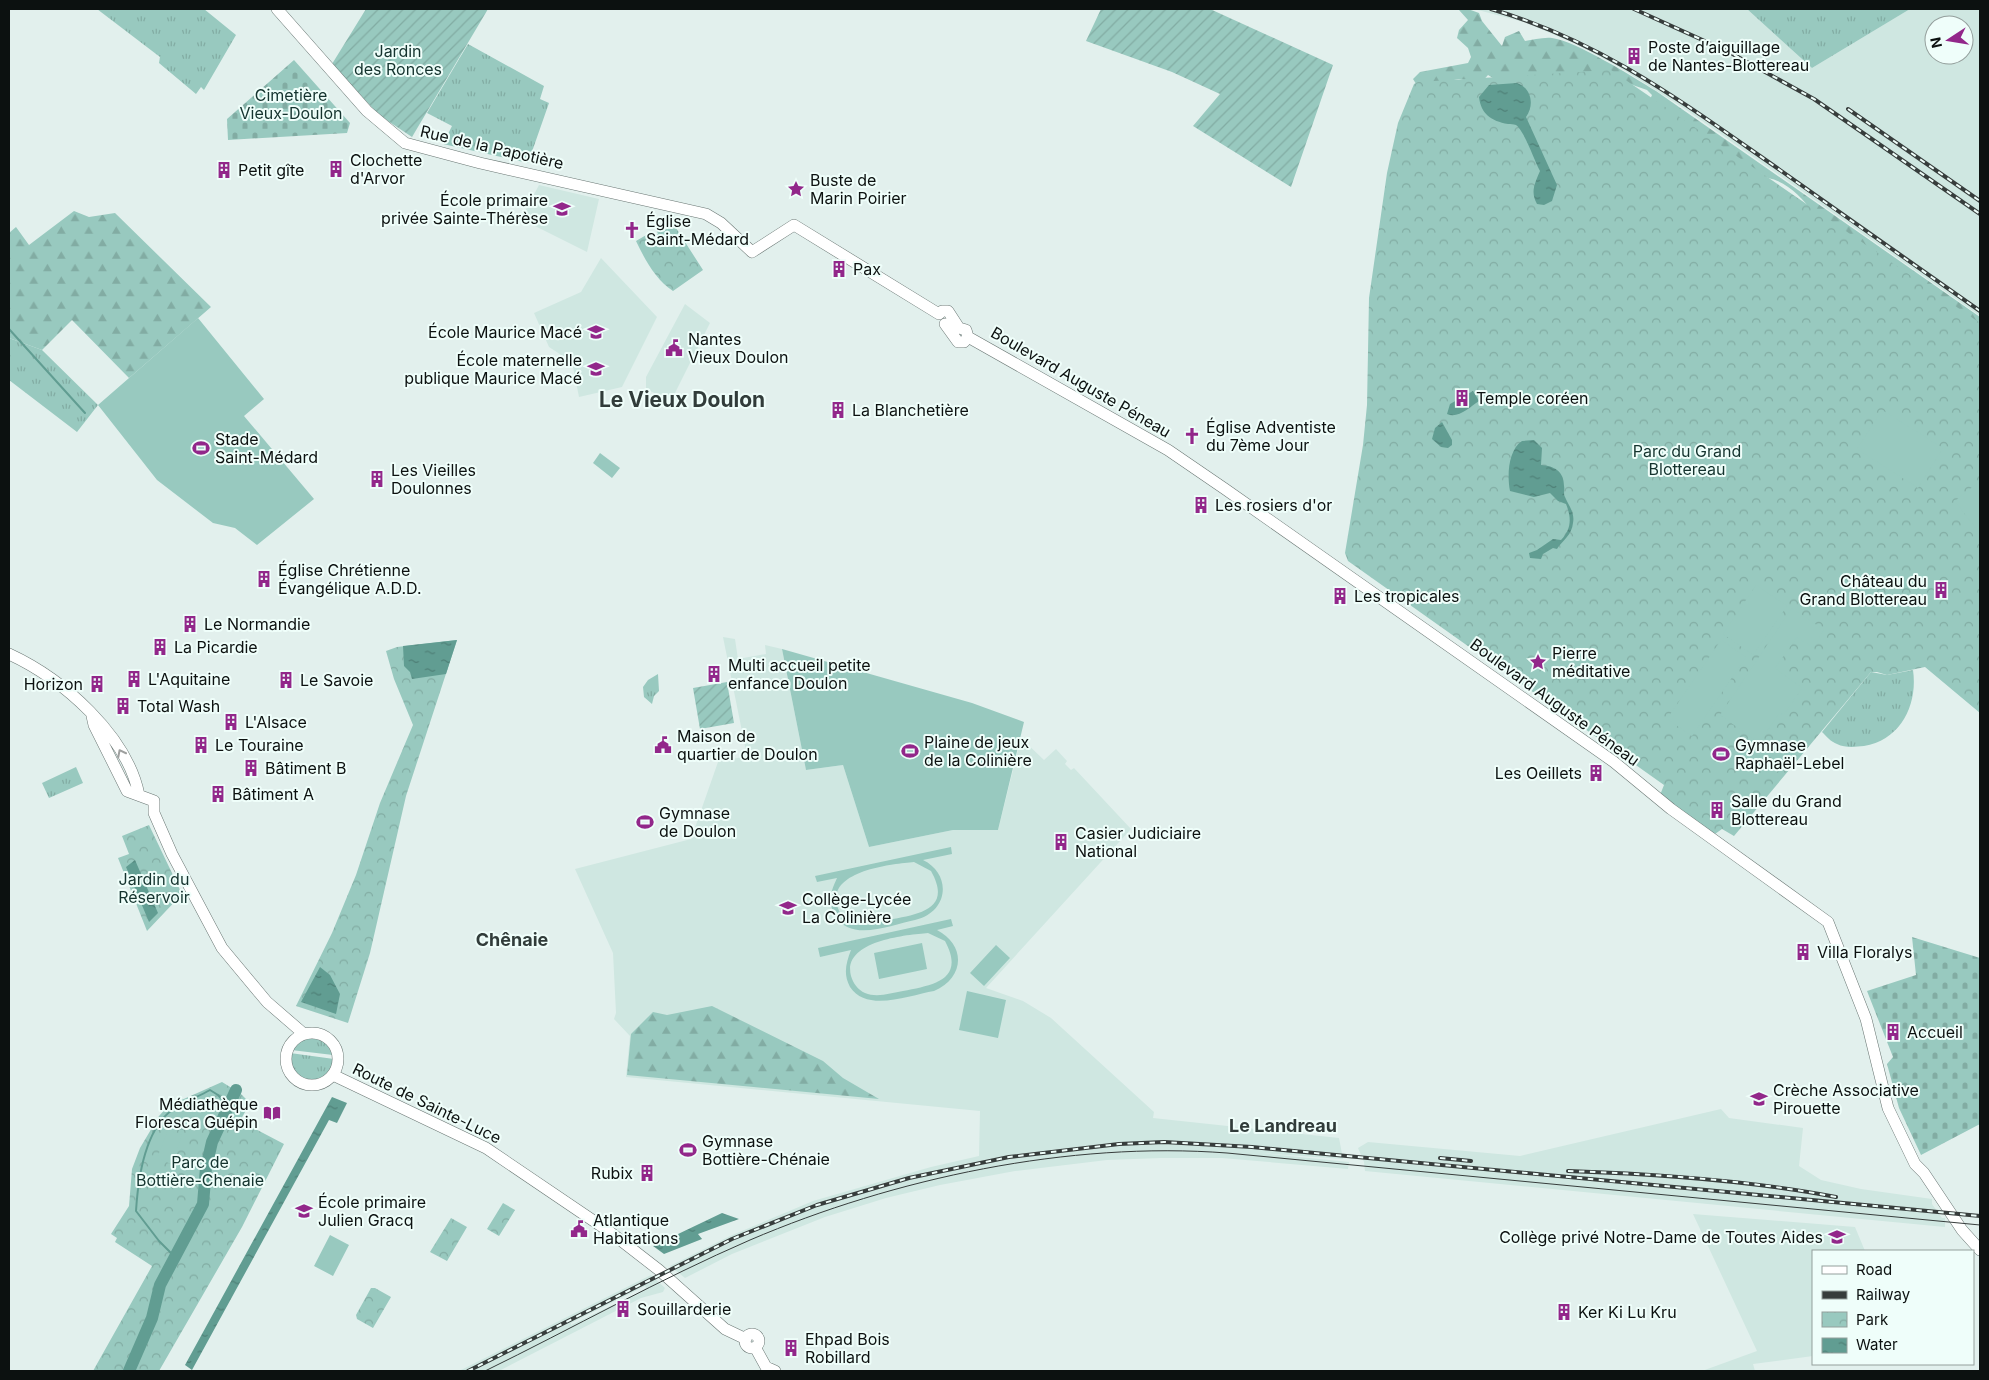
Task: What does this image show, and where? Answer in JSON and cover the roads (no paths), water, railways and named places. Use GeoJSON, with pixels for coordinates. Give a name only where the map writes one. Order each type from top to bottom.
{"type":"FeatureCollection","features":[{"type":"Feature","properties":{"kind":"street","name":"Rue de la Papotière"},"geometry":{"type":"LineString","coordinates":[[276,9],[367,112],[405,143],[480,163],[706,214],[721,223],[752,252],[794,225]]}},
{"type":"Feature","properties":{"kind":"street","name":"Boulevard Auguste Péneau"},"geometry":{"type":"LineString","coordinates":[[794,225],[939,314],[939,321],[949,321],[960,343],[964,342],[968,337],[1168,450],[1614,762],[1671,809],[1828,922],[1866,1019],[1888,1108],[1915,1164],[1933,1186],[1962,1230],[1980,1250]]}},
{"type":"Feature","properties":{"kind":"street"},"geometry":{"type":"LineString","coordinates":[[9,654],[53,679],[75,697],[92,716],[94,725],[127,791],[154,801],[154,813],[168,846],[222,948],[276,1012],[304,1034]]}},
{"type":"Feature","properties":{"kind":"street"},"geometry":{"type":"LineString","coordinates":[[276,1012],[292,1042]]}},
{"type":"Feature","properties":{"kind":"street"},"geometry":{"type":"LineString","coordinates":[[320,1033],[332,1042],[338,1056],[334,1074],[327,1081],[308,1085],[296,1079],[289,1072],[286,1061],[287,1051],[292,1042],[304,1034],[320,1033]]}},
{"type":"Feature","properties":{"kind":"street","name":"Route de Sainte-Luce"},"geometry":{"type":"LineString","coordinates":[[334,1074],[486,1148],[637,1252],[725,1329],[746,1339],[747,1346],[755,1348],[766,1367],[775,1371]]}},
{"type":"Feature","properties":{"kind":"water"},"geometry":{"type":"Polygon","coordinates":[[[1517,83],[1526,89],[1530,97],[1529,112],[1526,117],[1557,185],[1552,201],[1544,205],[1537,204],[1535,200],[1534,188],[1540,171],[1523,134],[1516,125],[1492,119],[1480,103],[1479,97],[1489,85],[1517,83]]]}},
{"type":"Feature","properties":{"kind":"water"},"geometry":{"type":"Polygon","coordinates":[[[1473,391],[1479,401],[1460,414],[1447,414],[1450,404],[1473,391]]]}},
{"type":"Feature","properties":{"kind":"water"},"geometry":{"type":"Polygon","coordinates":[[[1442,422],[1452,440],[1452,445],[1448,448],[1441,447],[1432,439],[1435,428],[1442,422]]]}},
{"type":"Feature","properties":{"kind":"water"},"geometry":{"type":"Polygon","coordinates":[[[1534,440],[1542,448],[1541,465],[1554,468],[1560,473],[1564,481],[1564,496],[1573,516],[1571,531],[1566,538],[1557,549],[1553,548],[1543,554],[1541,559],[1530,558],[1529,553],[1553,539],[1561,540],[1569,528],[1570,519],[1566,504],[1558,501],[1550,493],[1534,497],[1510,491],[1509,471],[1514,450],[1522,441],[1534,440]]]}},
{"type":"Feature","properties":{"kind":"water"},"geometry":{"type":"Polygon","coordinates":[[[457,640],[446,674],[412,679],[410,672],[404,666],[403,646],[457,640]]]}},
{"type":"Feature","properties":{"kind":"water"},"geometry":{"type":"Polygon","coordinates":[[[135,860],[158,913],[149,922],[126,867],[135,860]]]}},
{"type":"Feature","properties":{"kind":"water"},"geometry":{"type":"Polygon","coordinates":[[[320,967],[330,975],[340,994],[336,1014],[301,1002],[320,967]]]}},
{"type":"Feature","properties":{"kind":"water"},"geometry":{"type":"Polygon","coordinates":[[[332,1097],[347,1103],[337,1123],[329,1120],[192,1370],[185,1365],[332,1097]]]}},
{"type":"Feature","properties":{"kind":"water"},"geometry":{"type":"Polygon","coordinates":[[[722,1213],[739,1219],[698,1234],[702,1239],[664,1254],[653,1246],[722,1213]]]}},
{"type":"Feature","properties":{"kind":"waterway"},"geometry":{"type":"LineString","coordinates":[[9,329],[85,413]]}},
{"type":"Feature","properties":{"kind":"waterway"},"geometry":{"type":"LineString","coordinates":[[174,1256],[159,1241],[136,1211],[141,1170],[149,1142],[155,1130],[172,1110],[210,1090],[218,1095],[228,1106]]}},
{"type":"Feature","properties":{"kind":"waterway"},"geometry":{"type":"LineString","coordinates":[[129,1371],[152,1318],[160,1285],[203,1204],[206,1168],[212,1142],[236,1090]]}},
{"type":"Feature","properties":{"kind":"tram line"},"geometry":{"type":"LineString","coordinates":[[485,1371],[716,1255],[806,1218],[923,1182],[1045,1159],[1106,1153],[1167,1151],[1227,1153],[1980,1225]]}},
{"type":"Feature","properties":{"kind":"railway"},"geometry":{"type":"LineString","coordinates":[[1491,9],[1531,22],[1568,38],[1637,74],[1736,139],[1980,311]]}},
{"type":"Feature","properties":{"kind":"railway"},"geometry":{"type":"LineString","coordinates":[[1634,9],[1729,52],[1814,99],[1980,214]]}},
{"type":"Feature","properties":{"kind":"railway"},"geometry":{"type":"LineString","coordinates":[[1848,109],[1980,201]]}},
{"type":"Feature","properties":{"kind":"railway"},"geometry":{"type":"LineString","coordinates":[[468,1371],[732,1239],[817,1205],[909,1178],[1009,1157],[1119,1144],[1164,1142],[1252,1147],[1980,1216]]}},
{"type":"Feature","properties":{"kind":"railway"},"geometry":{"type":"LineString","coordinates":[[1440,1158],[1471,1161]]}},
{"type":"Feature","properties":{"kind":"railway"},"geometry":{"type":"LineString","coordinates":[[1568,1171],[1736,1182],[1836,1197]]}},
{"type":"Feature","properties":{"kind":"place","name":"Poste d’aiguillage de Nantes-Blottereau"},"geometry":{"type":"Point","coordinates":[1634,56]}},
{"type":"Feature","properties":{"kind":"place","name":"Clochette d'Arvor"},"geometry":{"type":"Point","coordinates":[336,169]}},
{"type":"Feature","properties":{"kind":"place","name":"Petit gîte"},"geometry":{"type":"Point","coordinates":[224,170]}},
{"type":"Feature","properties":{"kind":"place","name":"Buste de Marin Poirier"},"geometry":{"type":"Point","coordinates":[796,189]}},
{"type":"Feature","properties":{"kind":"place","name":"École primaire privée Sainte-Thérèse"},"geometry":{"type":"Point","coordinates":[562,209]}},
{"type":"Feature","properties":{"kind":"place","name":"Église Saint-Médard"},"geometry":{"type":"Point","coordinates":[632,230]}},
{"type":"Feature","properties":{"kind":"place","name":"Pax"},"geometry":{"type":"Point","coordinates":[839,269]}},
{"type":"Feature","properties":{"kind":"place","name":"École Maurice Macé"},"geometry":{"type":"Point","coordinates":[596,332]}},
{"type":"Feature","properties":{"kind":"place","name":"Nantes Vieux Doulon"},"geometry":{"type":"Point","coordinates":[674,348]}},
{"type":"Feature","properties":{"kind":"place","name":"École maternelle publique Maurice Macé"},"geometry":{"type":"Point","coordinates":[596,369]}},
{"type":"Feature","properties":{"kind":"place","name":"Temple coréen"},"geometry":{"type":"Point","coordinates":[1462,398]}},
{"type":"Feature","properties":{"kind":"place","name":"La Blanchetière"},"geometry":{"type":"Point","coordinates":[838,410]}},
{"type":"Feature","properties":{"kind":"place","name":"Église Adventiste du 7ème Jour"},"geometry":{"type":"Point","coordinates":[1192,436]}},
{"type":"Feature","properties":{"kind":"place","name":"Stade Saint-Médard"},"geometry":{"type":"Point","coordinates":[201,448]}},
{"type":"Feature","properties":{"kind":"place","name":"Les Vieilles Doulonnes"},"geometry":{"type":"Point","coordinates":[377,479]}},
{"type":"Feature","properties":{"kind":"place","name":"Les rosiers d'or"},"geometry":{"type":"Point","coordinates":[1201,505]}},
{"type":"Feature","properties":{"kind":"place","name":"Église Chrétienne Évangélique A.D.D."},"geometry":{"type":"Point","coordinates":[264,579]}},
{"type":"Feature","properties":{"kind":"place","name":"Château du Grand Blottereau"},"geometry":{"type":"Point","coordinates":[1941,590]}},
{"type":"Feature","properties":{"kind":"place","name":"Les tropicales"},"geometry":{"type":"Point","coordinates":[1340,596]}},
{"type":"Feature","properties":{"kind":"place","name":"Le Normandie"},"geometry":{"type":"Point","coordinates":[190,624]}},
{"type":"Feature","properties":{"kind":"place","name":"La Picardie"},"geometry":{"type":"Point","coordinates":[160,647]}},
{"type":"Feature","properties":{"kind":"place","name":"Pierre méditative"},"geometry":{"type":"Point","coordinates":[1538,662]}},
{"type":"Feature","properties":{"kind":"place","name":"Multi accueil petite enfance Doulon"},"geometry":{"type":"Point","coordinates":[714,674]}},
{"type":"Feature","properties":{"kind":"place","name":"L'Aquitaine"},"geometry":{"type":"Point","coordinates":[134,679]}},
{"type":"Feature","properties":{"kind":"place","name":"Le Savoie"},"geometry":{"type":"Point","coordinates":[286,680]}},
{"type":"Feature","properties":{"kind":"place","name":"Horizon"},"geometry":{"type":"Point","coordinates":[97,684]}},
{"type":"Feature","properties":{"kind":"place","name":"Total Wash"},"geometry":{"type":"Point","coordinates":[123,706]}},
{"type":"Feature","properties":{"kind":"place","name":"L'Alsace"},"geometry":{"type":"Point","coordinates":[231,722]}},
{"type":"Feature","properties":{"kind":"place","name":"Le Touraine"},"geometry":{"type":"Point","coordinates":[201,745]}},
{"type":"Feature","properties":{"kind":"place","name":"Maison de quartier de Doulon"},"geometry":{"type":"Point","coordinates":[663,745]}},
{"type":"Feature","properties":{"kind":"place","name":"Plaine de jeux de la Colinière"},"geometry":{"type":"Point","coordinates":[910,751]}},
{"type":"Feature","properties":{"kind":"place","name":"Gymnase Raphaël-Lebel"},"geometry":{"type":"Point","coordinates":[1721,754]}},
{"type":"Feature","properties":{"kind":"place","name":"Bâtiment B"},"geometry":{"type":"Point","coordinates":[251,768]}},
{"type":"Feature","properties":{"kind":"place","name":"Les Oeillets"},"geometry":{"type":"Point","coordinates":[1596,773]}},
{"type":"Feature","properties":{"kind":"place","name":"Bâtiment A"},"geometry":{"type":"Point","coordinates":[218,794]}},
{"type":"Feature","properties":{"kind":"place","name":"Salle du Grand Blottereau"},"geometry":{"type":"Point","coordinates":[1717,810]}},
{"type":"Feature","properties":{"kind":"place","name":"Gymnase de Doulon"},"geometry":{"type":"Point","coordinates":[645,822]}},
{"type":"Feature","properties":{"kind":"place","name":"Casier Judiciaire National"},"geometry":{"type":"Point","coordinates":[1061,842]}},
{"type":"Feature","properties":{"kind":"place","name":"Collège-Lycée La Colinière"},"geometry":{"type":"Point","coordinates":[788,908]}},
{"type":"Feature","properties":{"kind":"place","name":"Villa Floralys"},"geometry":{"type":"Point","coordinates":[1803,952]}},
{"type":"Feature","properties":{"kind":"place","name":"Accueil"},"geometry":{"type":"Point","coordinates":[1893,1032]}},
{"type":"Feature","properties":{"kind":"place","name":"Crèche Associative Pirouette"},"geometry":{"type":"Point","coordinates":[1759,1099]}},
{"type":"Feature","properties":{"kind":"place","name":"Médiathèque Floresca Guépin"},"geometry":{"type":"Point","coordinates":[272,1113]}},
{"type":"Feature","properties":{"kind":"place","name":"Gymnase Bottière-Chénaie"},"geometry":{"type":"Point","coordinates":[688,1150]}},
{"type":"Feature","properties":{"kind":"place","name":"Rubix"},"geometry":{"type":"Point","coordinates":[647,1173]}},
{"type":"Feature","properties":{"kind":"place","name":"École primaire Julien Gracq"},"geometry":{"type":"Point","coordinates":[304,1211]}},
{"type":"Feature","properties":{"kind":"place","name":"Atlantique Habitations"},"geometry":{"type":"Point","coordinates":[579,1229]}},
{"type":"Feature","properties":{"kind":"place","name":"Collège privé Notre-Dame de Toutes Aides"},"geometry":{"type":"Point","coordinates":[1837,1237]}},
{"type":"Feature","properties":{"kind":"place","name":"Souillarderie"},"geometry":{"type":"Point","coordinates":[623,1309]}},
{"type":"Feature","properties":{"kind":"place","name":"Ker Ki Lu Kru"},"geometry":{"type":"Point","coordinates":[1564,1312]}},
{"type":"Feature","properties":{"kind":"place","name":"Ehpad Bois Robillard"},"geometry":{"type":"Point","coordinates":[791,1348]}},
{"type":"Feature","properties":{"kind":"district","name":"Le Vieux Doulon"},"geometry":{"type":"Point","coordinates":[682,399]}},
{"type":"Feature","properties":{"kind":"district","name":"Chênaie"},"geometry":{"type":"Point","coordinates":[512,939]}},
{"type":"Feature","properties":{"kind":"district","name":"Le Landreau"},"geometry":{"type":"Point","coordinates":[1283,1125]}},
{"type":"Feature","properties":{"kind":"park label","name":"Jardin des Ronces"},"geometry":{"type":"Point","coordinates":[398,60]}},
{"type":"Feature","properties":{"kind":"park label","name":"Cimetière Vieux-Doulon"},"geometry":{"type":"Point","coordinates":[291,104]}},
{"type":"Feature","properties":{"kind":"park label","name":"Parc du Grand Blottereau"},"geometry":{"type":"Point","coordinates":[1687,460]}},
{"type":"Feature","properties":{"kind":"park label","name":"Jardin du Réservoir"},"geometry":{"type":"Point","coordinates":[154,888]}},
{"type":"Feature","properties":{"kind":"park label","name":"Parc de Bottière-Chenaie"},"geometry":{"type":"Point","coordinates":[200,1171]}}]}
